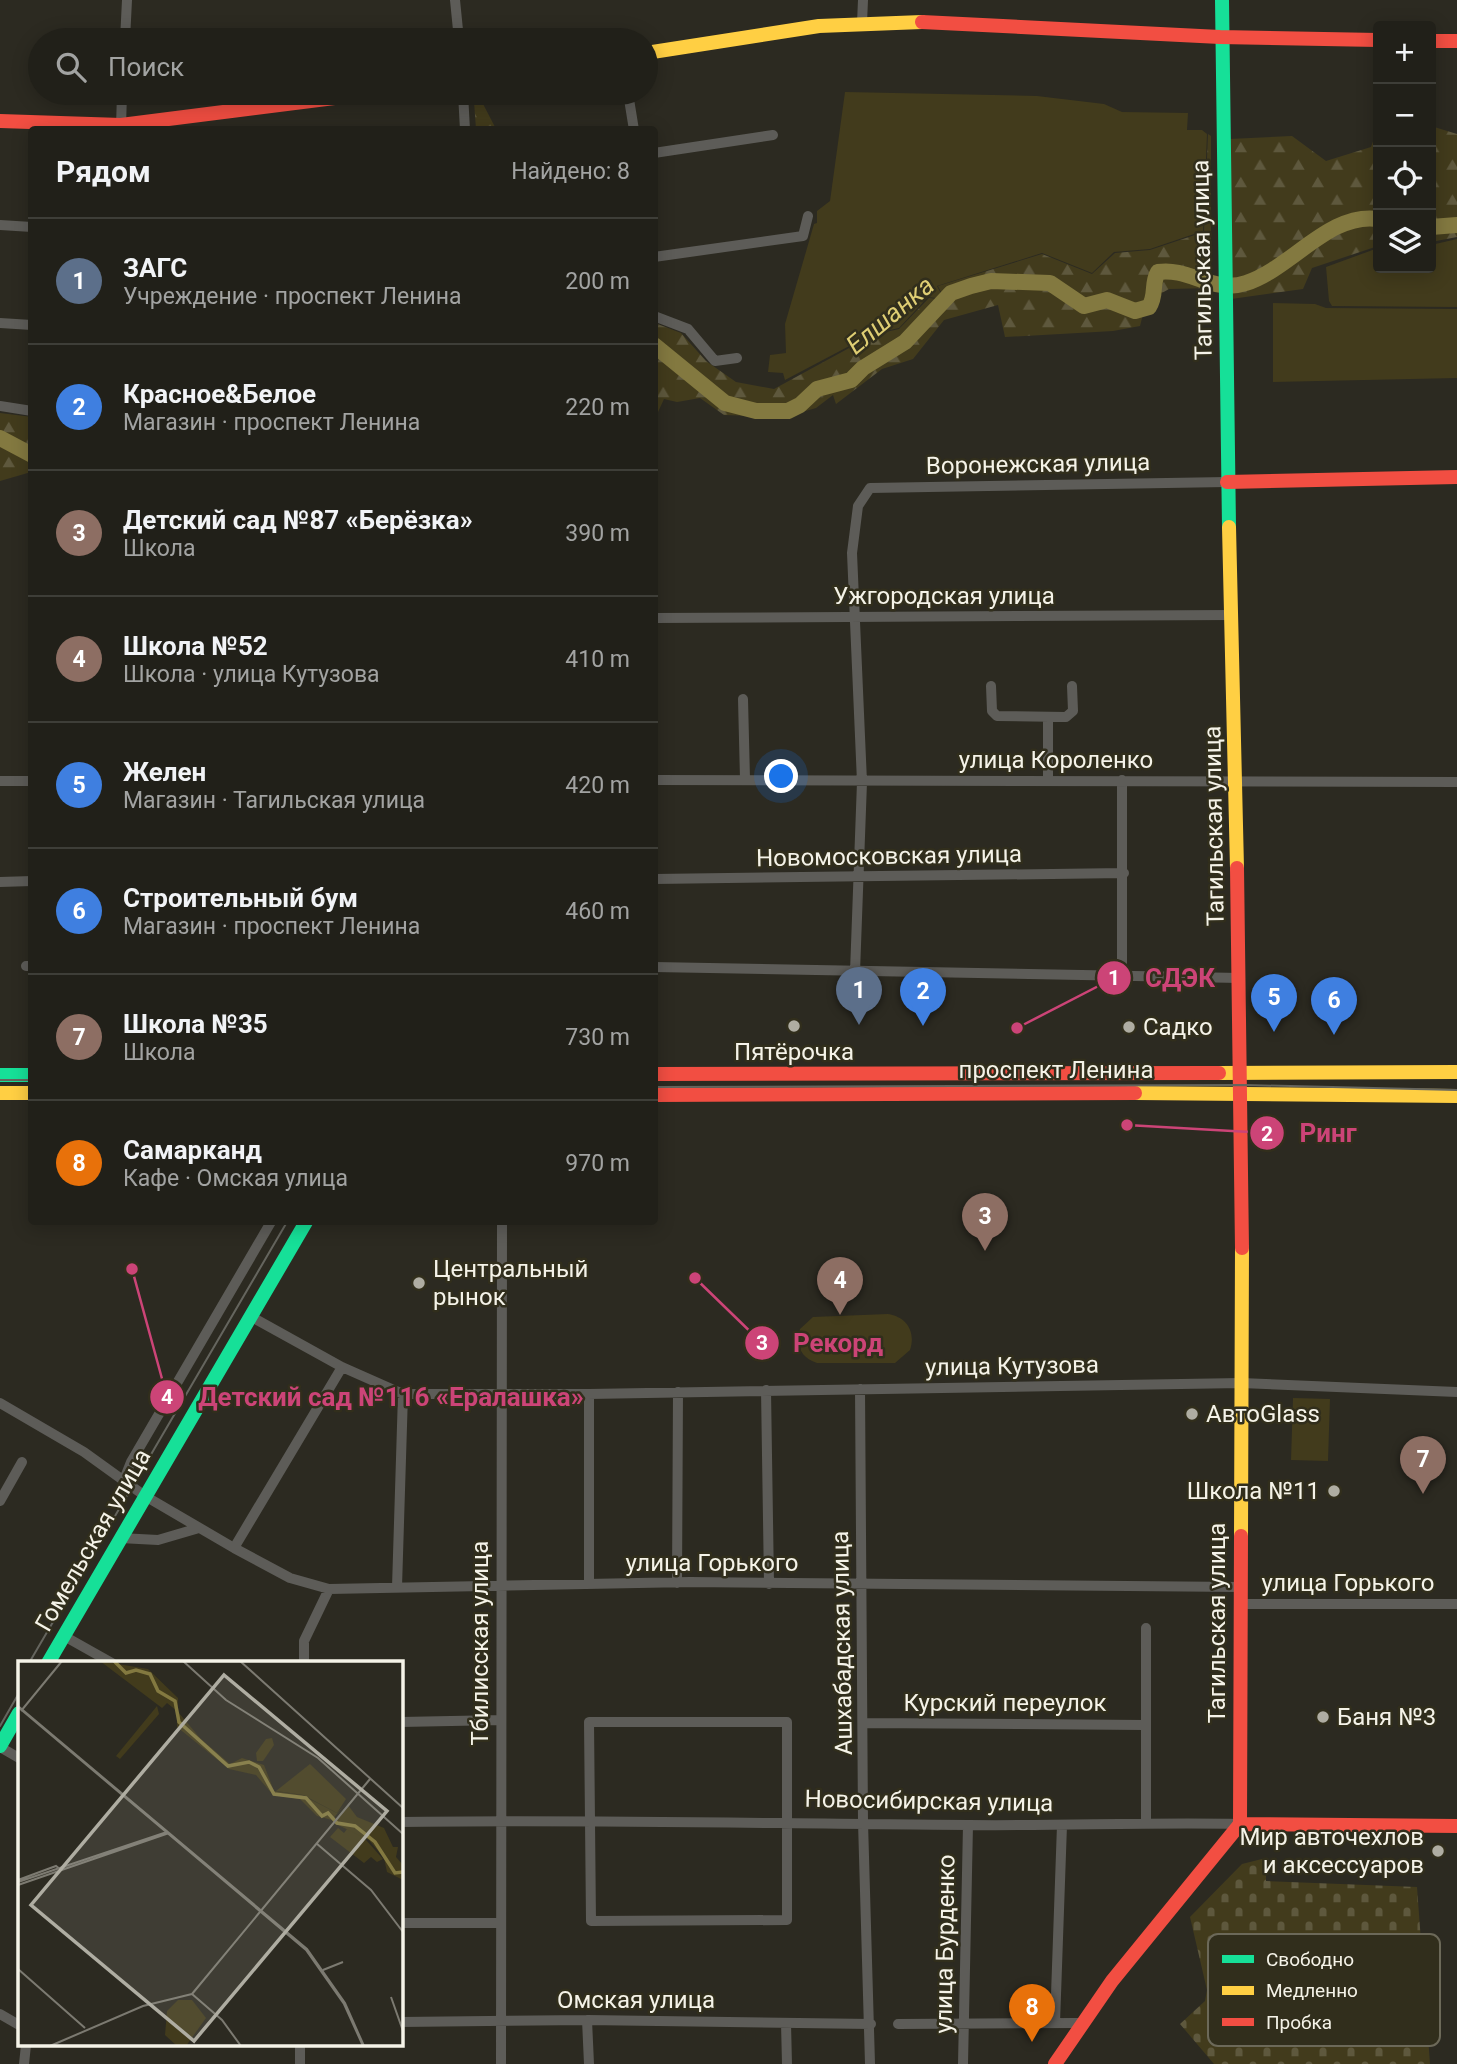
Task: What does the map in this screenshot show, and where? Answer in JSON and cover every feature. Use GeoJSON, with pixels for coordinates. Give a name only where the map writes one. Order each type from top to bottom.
{"type":"FeatureCollection","features":[{"type":"Feature","properties":{"kind":"main road","name":"Тагильская улица"},"geometry":{"type":"LineString","coordinates":[[1222,0],[1220,37],[1227,482],[1233,615],[1240,978],[1239,1073],[1242,1093],[1240,1824]]}},
{"type":"Feature","properties":{"kind":"main road"},"geometry":{"type":"LineString","coordinates":[[658,52],[806,28],[862,23],[930,22],[1220,37],[1373,40]]}},
{"type":"Feature","properties":{"kind":"main road"},"geometry":{"type":"LineString","coordinates":[[1436,41],[1457,41]]}},
{"type":"Feature","properties":{"kind":"main road"},"geometry":{"type":"LineString","coordinates":[[128,126],[285,105]]}},
{"type":"Feature","properties":{"kind":"main road"},"geometry":{"type":"LineString","coordinates":[[0,121],[101,126]]}},
{"type":"Feature","properties":{"kind":"main road"},"geometry":{"type":"LineString","coordinates":[[1227,482],[1457,477]]}},
{"type":"Feature","properties":{"kind":"main road","name":"проспект Ленина"},"geometry":{"type":"LineString","coordinates":[[658,1074],[1457,1072]]}},
{"type":"Feature","properties":{"kind":"main road"},"geometry":{"type":"LineString","coordinates":[[0,1075],[28,1075]]}},
{"type":"Feature","properties":{"kind":"main road"},"geometry":{"type":"LineString","coordinates":[[0,1093],[28,1093]]}},
{"type":"Feature","properties":{"kind":"main road","name":"проспект Ленина"},"geometry":{"type":"LineString","coordinates":[[658,1095],[1242,1093],[1457,1096]]}},
{"type":"Feature","properties":{"kind":"main road","name":"Гомельская улица"},"geometry":{"type":"LineString","coordinates":[[49,1661],[304,1225]]}},
{"type":"Feature","properties":{"kind":"main road"},"geometry":{"type":"LineString","coordinates":[[0,1747],[18,1715]]}},
{"type":"Feature","properties":{"kind":"main road"},"geometry":{"type":"LineString","coordinates":[[1055,2064],[1079,2023],[1177,1902],[1221,1854],[1240,1824]]}},
{"type":"Feature","properties":{"kind":"main road","name":"Новосибирская улица"},"geometry":{"type":"LineString","coordinates":[[1240,1824],[1457,1826]]}},
{"type":"Feature","properties":{"kind":"street"},"geometry":{"type":"LineString","coordinates":[[126,28],[127,0]]}},
{"type":"Feature","properties":{"kind":"street"},"geometry":{"type":"LineString","coordinates":[[455,0],[458,28]]}},
{"type":"Feature","properties":{"kind":"street"},"geometry":{"type":"LineString","coordinates":[[862,23],[863,0]]}},
{"type":"Feature","properties":{"kind":"street"},"geometry":{"type":"LineString","coordinates":[[121,126],[122,105]]}},
{"type":"Feature","properties":{"kind":"street"},"geometry":{"type":"LineString","coordinates":[[464,105],[465,126]]}},
{"type":"Feature","properties":{"kind":"street"},"geometry":{"type":"LineString","coordinates":[[630,105],[633,126]]}},
{"type":"Feature","properties":{"kind":"street"},"geometry":{"type":"LineString","coordinates":[[658,152],[773,135]]}},
{"type":"Feature","properties":{"kind":"street"},"geometry":{"type":"LineString","coordinates":[[658,256],[803,236],[808,215]]}},
{"type":"Feature","properties":{"kind":"street"},"geometry":{"type":"LineString","coordinates":[[0,225],[28,227]]}},
{"type":"Feature","properties":{"kind":"street"},"geometry":{"type":"LineString","coordinates":[[658,318],[688,329],[715,361],[737,358]]}},
{"type":"Feature","properties":{"kind":"street"},"geometry":{"type":"LineString","coordinates":[[0,323],[28,325]]}},
{"type":"Feature","properties":{"kind":"street"},"geometry":{"type":"LineString","coordinates":[[0,406],[28,410]]}},
{"type":"Feature","properties":{"kind":"street","name":"Воронежская улица"},"geometry":{"type":"LineString","coordinates":[[855,618],[852,553],[858,506],[870,488],[1227,482]]}},
{"type":"Feature","properties":{"kind":"street","name":"Ужгородская улица"},"geometry":{"type":"LineString","coordinates":[[658,618],[1233,615]]}},
{"type":"Feature","properties":{"kind":"street"},"geometry":{"type":"LineString","coordinates":[[855,618],[862,782],[855,972]]}},
{"type":"Feature","properties":{"kind":"street"},"geometry":{"type":"LineString","coordinates":[[991,686],[992,711],[997,716],[1066,717],[1073,711],[1072,686]]}},
{"type":"Feature","properties":{"kind":"street"},"geometry":{"type":"LineString","coordinates":[[743,699],[746,779]]}},
{"type":"Feature","properties":{"kind":"street"},"geometry":{"type":"LineString","coordinates":[[1048,716],[1048,780]]}},
{"type":"Feature","properties":{"kind":"street","name":"улица Короленко"},"geometry":{"type":"LineString","coordinates":[[658,780],[1457,782]]}},
{"type":"Feature","properties":{"kind":"street"},"geometry":{"type":"LineString","coordinates":[[1122,780],[1122,976]]}},
{"type":"Feature","properties":{"kind":"street"},"geometry":{"type":"LineString","coordinates":[[0,781],[28,781]]}},
{"type":"Feature","properties":{"kind":"street","name":"Новомосковская улица"},"geometry":{"type":"LineString","coordinates":[[658,879],[1124,873]]}},
{"type":"Feature","properties":{"kind":"street"},"geometry":{"type":"LineString","coordinates":[[0,882],[28,881]]}},
{"type":"Feature","properties":{"kind":"street"},"geometry":{"type":"LineString","coordinates":[[658,967],[1240,978]]}},
{"type":"Feature","properties":{"kind":"street"},"geometry":{"type":"LineString","coordinates":[[904,1073],[904,1094]]}},
{"type":"Feature","properties":{"kind":"street"},"geometry":{"type":"LineString","coordinates":[[953,1073],[953,1093]]}},
{"type":"Feature","properties":{"kind":"street"},"geometry":{"type":"LineString","coordinates":[[1097,1073],[1098,1093]]}},
{"type":"Feature","properties":{"kind":"street"},"geometry":{"type":"LineString","coordinates":[[782,1095],[783,1074]]}},
{"type":"Feature","properties":{"kind":"street","name":"Гомельская улица"},"geometry":{"type":"LineString","coordinates":[[123,1482],[131,1462],[269,1225]]}},
{"type":"Feature","properties":{"kind":"street","name":"Тбилисская улица"},"geometry":{"type":"LineString","coordinates":[[501,2064],[502,1225]]}},
{"type":"Feature","properties":{"kind":"street","name":"улица Кутузова"},"geometry":{"type":"LineString","coordinates":[[250,1317],[342,1367],[403,1394],[589,1394],[1241,1382],[1457,1392]]}},
{"type":"Feature","properties":{"kind":"street"},"geometry":{"type":"LineString","coordinates":[[234,1548],[342,1367]]}},
{"type":"Feature","properties":{"kind":"street","name":"Ашхабадская улица"},"geometry":{"type":"LineString","coordinates":[[860,1389],[863,1822],[871,2024],[870,2064]]}},
{"type":"Feature","properties":{"kind":"street"},"geometry":{"type":"LineString","coordinates":[[766,1390],[769,1584]]}},
{"type":"Feature","properties":{"kind":"street"},"geometry":{"type":"LineString","coordinates":[[677,1583],[678,1392]]}},
{"type":"Feature","properties":{"kind":"street"},"geometry":{"type":"LineString","coordinates":[[397,1587],[403,1394]]}},
{"type":"Feature","properties":{"kind":"street"},"geometry":{"type":"LineString","coordinates":[[589,1394],[589,1584]]}},
{"type":"Feature","properties":{"kind":"street","name":"улица Горького"},"geometry":{"type":"LineString","coordinates":[[0,1403],[84,1452],[145,1496],[234,1548],[290,1577],[329,1588],[677,1583],[1240,1587]]}},
{"type":"Feature","properties":{"kind":"street"},"geometry":{"type":"LineString","coordinates":[[0,1501],[22,1462]]}},
{"type":"Feature","properties":{"kind":"street"},"geometry":{"type":"LineString","coordinates":[[120,1538],[158,1540],[199,1528]]}},
{"type":"Feature","properties":{"kind":"street"},"geometry":{"type":"LineString","coordinates":[[304,1661],[303,1641],[329,1588]]}},
{"type":"Feature","properties":{"kind":"street","name":"улица Горького"},"geometry":{"type":"LineString","coordinates":[[1240,1604],[1457,1604]]}},
{"type":"Feature","properties":{"kind":"street"},"geometry":{"type":"LineString","coordinates":[[1146,1628],[1146,1822]]}},
{"type":"Feature","properties":{"kind":"street"},"geometry":{"type":"LineString","coordinates":[[64,1636],[108,1661]]}},
{"type":"Feature","properties":{"kind":"street"},"geometry":{"type":"LineString","coordinates":[[402,1722],[501,1720]]}},
{"type":"Feature","properties":{"kind":"street"},"geometry":{"type":"LineString","coordinates":[[589,1722],[787,1722],[787,1920],[591,1921],[590,1819],[589,1722]]}},
{"type":"Feature","properties":{"kind":"street","name":"Курский переулок"},"geometry":{"type":"LineString","coordinates":[[864,1723],[1145,1725]]}},
{"type":"Feature","properties":{"kind":"street"},"geometry":{"type":"LineString","coordinates":[[0,1747],[18,1757]]}},
{"type":"Feature","properties":{"kind":"street","name":"Новосибирская улица"},"geometry":{"type":"LineString","coordinates":[[402,1822],[590,1819],[968,1825],[1146,1822],[1240,1824]]}},
{"type":"Feature","properties":{"kind":"street","name":"улица Бурденко"},"geometry":{"type":"LineString","coordinates":[[963,2064],[968,1825]]}},
{"type":"Feature","properties":{"kind":"street"},"geometry":{"type":"LineString","coordinates":[[1055,2024],[1062,1825]]}},
{"type":"Feature","properties":{"kind":"street"},"geometry":{"type":"LineString","coordinates":[[402,1923],[501,1923]]}},
{"type":"Feature","properties":{"kind":"street"},"geometry":{"type":"LineString","coordinates":[[0,2014],[18,2024]]}},
{"type":"Feature","properties":{"kind":"street"},"geometry":{"type":"LineString","coordinates":[[587,2020],[589,2064]]}},
{"type":"Feature","properties":{"kind":"street","name":"Омская улица"},"geometry":{"type":"LineString","coordinates":[[402,2022],[587,2020],[871,2024]]}},
{"type":"Feature","properties":{"kind":"street"},"geometry":{"type":"LineString","coordinates":[[786,2023],[787,2064]]}},
{"type":"Feature","properties":{"kind":"street"},"geometry":{"type":"LineString","coordinates":[[898,2024],[1079,2023]]}},
{"type":"Feature","properties":{"kind":"street"},"geometry":{"type":"LineString","coordinates":[[24,2064],[26,2046]]}},
{"type":"Feature","properties":{"kind":"street"},"geometry":{"type":"LineString","coordinates":[[300,2046],[300,2064]]}},
{"type":"Feature","properties":{"kind":"green space"},"geometry":{"type":"Polygon","coordinates":[[[845,92],[1037,96],[1104,104],[1122,112],[1188,113],[1187,130],[1202,130],[1207,134],[1203,231],[1150,249],[1114,252],[1092,273],[1042,253],[937,286],[944,299],[928,297],[899,328],[872,334],[785,380],[783,373],[768,372],[770,355],[786,353],[785,324],[814,224],[817,223],[817,211],[830,201],[845,92]]]}},
{"type":"Feature","properties":{"kind":"green space"},"geometry":{"type":"Polygon","coordinates":[[[474,105],[484,105],[494,126],[476,126],[474,105]]]}},
{"type":"Feature","properties":{"kind":"green space"},"geometry":{"type":"Polygon","coordinates":[[[1436,128],[1457,134],[1457,237],[1436,241],[1436,128]]]}},
{"type":"Feature","properties":{"kind":"green space"},"geometry":{"type":"Polygon","coordinates":[[[1208,134],[1211,136],[1211,288],[1169,289],[1146,302],[1140,326],[1113,331],[1005,337],[998,305],[944,320],[913,359],[882,369],[836,404],[833,395],[816,408],[784,417],[724,415],[700,398],[677,402],[664,399],[658,412],[658,324],[681,333],[706,361],[736,382],[774,389],[873,335],[899,329],[929,298],[945,300],[938,286],[1042,254],[1092,274],[1115,253],[1150,250],[1204,232],[1208,134]]]}},
{"type":"Feature","properties":{"kind":"green space"},"geometry":{"type":"Polygon","coordinates":[[[1292,136],[1326,161],[1371,147],[1373,142],[1373,248],[1312,268],[1303,289],[1231,299],[1230,139],[1292,136]]]}},
{"type":"Feature","properties":{"kind":"green space"},"geometry":{"type":"Polygon","coordinates":[[[1457,239],[1457,307],[1332,306],[1329,301],[1326,267],[1373,250],[1373,273],[1436,273],[1436,244],[1457,239]]]}},
{"type":"Feature","properties":{"kind":"green space"},"geometry":{"type":"Polygon","coordinates":[[[1273,303],[1315,304],[1326,308],[1457,309],[1457,378],[1273,382],[1273,303]]]}},
{"type":"Feature","properties":{"kind":"green space"},"geometry":{"type":"Polygon","coordinates":[[[0,413],[28,416],[28,473],[0,481],[0,413]]]}},
{"type":"Feature","properties":{"kind":"green space"},"geometry":{"type":"Polygon","coordinates":[[[888,1314],[905,1322],[912,1337],[910,1350],[895,1363],[817,1363],[803,1354],[799,1345],[800,1329],[813,1317],[888,1314]]]}},
{"type":"Feature","properties":{"kind":"green space"},"geometry":{"type":"Polygon","coordinates":[[[1293,1398],[1330,1399],[1328,1461],[1291,1460],[1293,1398]]]}},
{"type":"Feature","properties":{"kind":"green space"},"geometry":{"type":"Polygon","coordinates":[[[1266,1858],[1266,1881],[1417,1887],[1420,1934],[1208,1934],[1208,2046],[1429,2046],[1430,2064],[1214,2064],[1180,2024],[1205,2001],[1207,1990],[1190,1917],[1242,1864],[1266,1858]]]}},
{"type":"Feature","properties":{"kind":"waterway","name":"Елшанка"},"geometry":{"type":"LineString","coordinates":[[658,348],[725,403],[756,411],[788,411],[800,405],[817,389],[851,380],[863,368],[905,342],[951,293],[971,286],[991,281],[1050,283],[1084,306],[1107,300],[1135,311],[1149,307],[1158,272],[1180,273],[1223,285],[1246,283],[1279,266],[1327,232],[1360,219],[1373,219]]}},
{"type":"Feature","properties":{"kind":"waterway","name":"Елшанка"},"geometry":{"type":"LineString","coordinates":[[1436,227],[1457,225]]}},
{"type":"Feature","properties":{"kind":"waterway","name":"Елшанка"},"geometry":{"type":"LineString","coordinates":[[0,438],[28,453]]}},
{"type":"Feature","properties":{"kind":"tram line"},"geometry":{"type":"LineString","coordinates":[[0,1080],[28,1080]]}},
{"type":"Feature","properties":{"kind":"tram line"},"geometry":{"type":"LineString","coordinates":[[658,1087],[1245,1085],[1457,1090]]}},
{"type":"Feature","properties":{"kind":"tram line"},"geometry":{"type":"LineString","coordinates":[[30,1661],[285,1225]]}},
{"type":"Feature","properties":{"kind":"tram line"},"geometry":{"type":"LineString","coordinates":[[0,1726],[18,1695]]}},
{"type":"Feature","properties":{"kind":"traffic: fast"},"geometry":{"type":"LineString","coordinates":[[1222,0],[1229,527]]}},
{"type":"Feature","properties":{"kind":"traffic: fast"},"geometry":{"type":"LineString","coordinates":[[0,1075],[28,1075]]}},
{"type":"Feature","properties":{"kind":"traffic: fast"},"geometry":{"type":"LineString","coordinates":[[49,1661],[304,1225]]}},
{"type":"Feature","properties":{"kind":"traffic: fast"},"geometry":{"type":"LineString","coordinates":[[0,1746],[18,1715]]}},
{"type":"Feature","properties":{"kind":"traffic: slow"},"geometry":{"type":"LineString","coordinates":[[658,51],[819,26],[922,22]]}},
{"type":"Feature","properties":{"kind":"traffic: slow"},"geometry":{"type":"LineString","coordinates":[[1229,527],[1237,868]]}},
{"type":"Feature","properties":{"kind":"traffic: slow"},"geometry":{"type":"LineString","coordinates":[[1219,1073],[1457,1072]]}},
{"type":"Feature","properties":{"kind":"traffic: slow"},"geometry":{"type":"LineString","coordinates":[[0,1093],[28,1093]]}},
{"type":"Feature","properties":{"kind":"traffic: slow"},"geometry":{"type":"LineString","coordinates":[[1135,1093],[1457,1096]]}},
{"type":"Feature","properties":{"kind":"traffic: slow"},"geometry":{"type":"LineString","coordinates":[[1241,1536],[1242,1248]]}},
{"type":"Feature","properties":{"kind":"traffic: jam"},"geometry":{"type":"LineString","coordinates":[[922,22],[1220,37],[1373,40]]}},
{"type":"Feature","properties":{"kind":"traffic: jam"},"geometry":{"type":"LineString","coordinates":[[1436,41],[1457,41]]}},
{"type":"Feature","properties":{"kind":"traffic: jam"},"geometry":{"type":"LineString","coordinates":[[0,121],[121,125],[279,105]]}},
{"type":"Feature","properties":{"kind":"traffic: jam"},"geometry":{"type":"LineString","coordinates":[[1227,482],[1457,477]]}},
{"type":"Feature","properties":{"kind":"traffic: jam"},"geometry":{"type":"LineString","coordinates":[[1237,868],[1242,1248]]}},
{"type":"Feature","properties":{"kind":"traffic: jam"},"geometry":{"type":"LineString","coordinates":[[658,1074],[1219,1073]]}},
{"type":"Feature","properties":{"kind":"traffic: jam"},"geometry":{"type":"LineString","coordinates":[[658,1095],[1135,1093]]}},
{"type":"Feature","properties":{"kind":"traffic: jam"},"geometry":{"type":"LineString","coordinates":[[1055,2064],[1112,1981],[1240,1824],[1241,1536]]}},
{"type":"Feature","properties":{"kind":"traffic: jam"},"geometry":{"type":"LineString","coordinates":[[1240,1824],[1457,1826]]}},
{"type":"Feature","properties":{"kind":"place","name":"ЗАГС"},"geometry":{"type":"Point","coordinates":[859,1025]}},
{"type":"Feature","properties":{"kind":"place","name":"Пятёрочка"},"geometry":{"type":"Point","coordinates":[794,1026]}},
{"type":"Feature","properties":{"kind":"place","name":"Красное&Белое"},"geometry":{"type":"Point","coordinates":[923,1026]}},
{"type":"Feature","properties":{"kind":"place","name":"Садко"},"geometry":{"type":"Point","coordinates":[1129,1027]}},
{"type":"Feature","properties":{"kind":"place","name":"СДЭК"},"geometry":{"type":"Point","coordinates":[1017,1028]}},
{"type":"Feature","properties":{"kind":"place","name":"Желен"},"geometry":{"type":"Point","coordinates":[1274,1032]}},
{"type":"Feature","properties":{"kind":"place","name":"Строительный бум"},"geometry":{"type":"Point","coordinates":[1334,1035]}},
{"type":"Feature","properties":{"kind":"place","name":"Ринг"},"geometry":{"type":"Point","coordinates":[1127,1125]}},
{"type":"Feature","properties":{"kind":"place","name":"Детский сад №87 «Берёзка»"},"geometry":{"type":"Point","coordinates":[985,1251]}},
{"type":"Feature","properties":{"kind":"place","name":"Детский сад №116 «Ералашка»"},"geometry":{"type":"Point","coordinates":[132,1269]}},
{"type":"Feature","properties":{"kind":"place","name":"Рекорд"},"geometry":{"type":"Point","coordinates":[695,1278]}},
{"type":"Feature","properties":{"kind":"place","name":"Центральный рынок"},"geometry":{"type":"Point","coordinates":[419,1283]}},
{"type":"Feature","properties":{"kind":"place","name":"Школа №52"},"geometry":{"type":"Point","coordinates":[840,1315]}},
{"type":"Feature","properties":{"kind":"place","name":"АвтоGlass"},"geometry":{"type":"Point","coordinates":[1192,1414]}},
{"type":"Feature","properties":{"kind":"place","name":"Школа №11"},"geometry":{"type":"Point","coordinates":[1334,1491]}},
{"type":"Feature","properties":{"kind":"place","name":"Школа №35"},"geometry":{"type":"Point","coordinates":[1423,1494]}},
{"type":"Feature","properties":{"kind":"place","name":"Баня №3"},"geometry":{"type":"Point","coordinates":[1323,1717]}},
{"type":"Feature","properties":{"kind":"place","name":"Мир авточехлов и аксессуаров"},"geometry":{"type":"Point","coordinates":[1438,1851]}},
{"type":"Feature","properties":{"kind":"place","name":"Самарканд"},"geometry":{"type":"Point","coordinates":[1032,2042]}}]}
